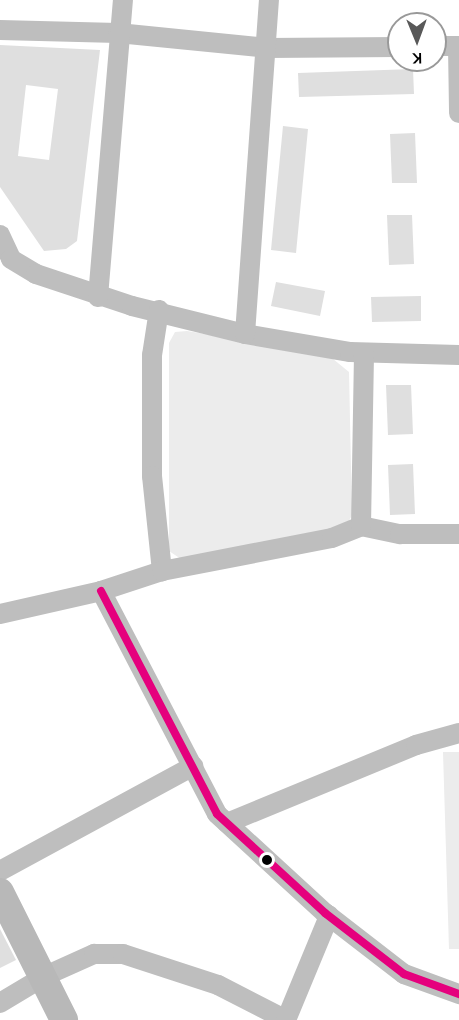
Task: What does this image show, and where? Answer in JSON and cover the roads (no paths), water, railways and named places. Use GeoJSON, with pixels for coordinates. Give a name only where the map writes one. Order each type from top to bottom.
{"type":"FeatureCollection","features":[{"type":"Feature","properties":{"kind":"street"},"geometry":{"type":"LineString","coordinates":[[98,297],[118,33],[123,0]]}},
{"type":"Feature","properties":{"kind":"street"},"geometry":{"type":"LineString","coordinates":[[245,334],[269,0]]}},
{"type":"Feature","properties":{"kind":"street"},"geometry":{"type":"LineString","coordinates":[[0,30],[118,33],[267,48],[387,47]]}},
{"type":"Feature","properties":{"kind":"street"},"geometry":{"type":"LineString","coordinates":[[459,46],[459,113]]}},
{"type":"Feature","properties":{"kind":"street"},"geometry":{"type":"LineString","coordinates":[[0,235],[5,262],[98,297],[159,310],[245,334],[364,353],[459,355]]}},
{"type":"Feature","properties":{"kind":"street"},"geometry":{"type":"LineString","coordinates":[[159,310],[152,355],[152,476],[162,571]]}},
{"type":"Feature","properties":{"kind":"street"},"geometry":{"type":"LineString","coordinates":[[361,526],[364,353]]}},
{"type":"Feature","properties":{"kind":"street"},"geometry":{"type":"LineString","coordinates":[[0,614],[101,591],[162,571],[275,551],[332,538],[361,526],[400,534],[459,534]]}},
{"type":"Feature","properties":{"kind":"street"},"geometry":{"type":"LineString","coordinates":[[101,591],[217,814],[329,916],[404,974],[459,994]]}},
{"type":"Feature","properties":{"kind":"street"},"geometry":{"type":"LineString","coordinates":[[227,823],[416,745],[459,734]]}},
{"type":"Feature","properties":{"kind":"street"},"geometry":{"type":"LineString","coordinates":[[0,872],[193,766]]}},
{"type":"Feature","properties":{"kind":"street"},"geometry":{"type":"LineString","coordinates":[[0,892],[45,976],[64,1020]]}},
{"type":"Feature","properties":{"kind":"street"},"geometry":{"type":"LineString","coordinates":[[0,1003],[45,976],[94,954],[123,954],[218,986],[286,1020],[329,916]]}}]}
